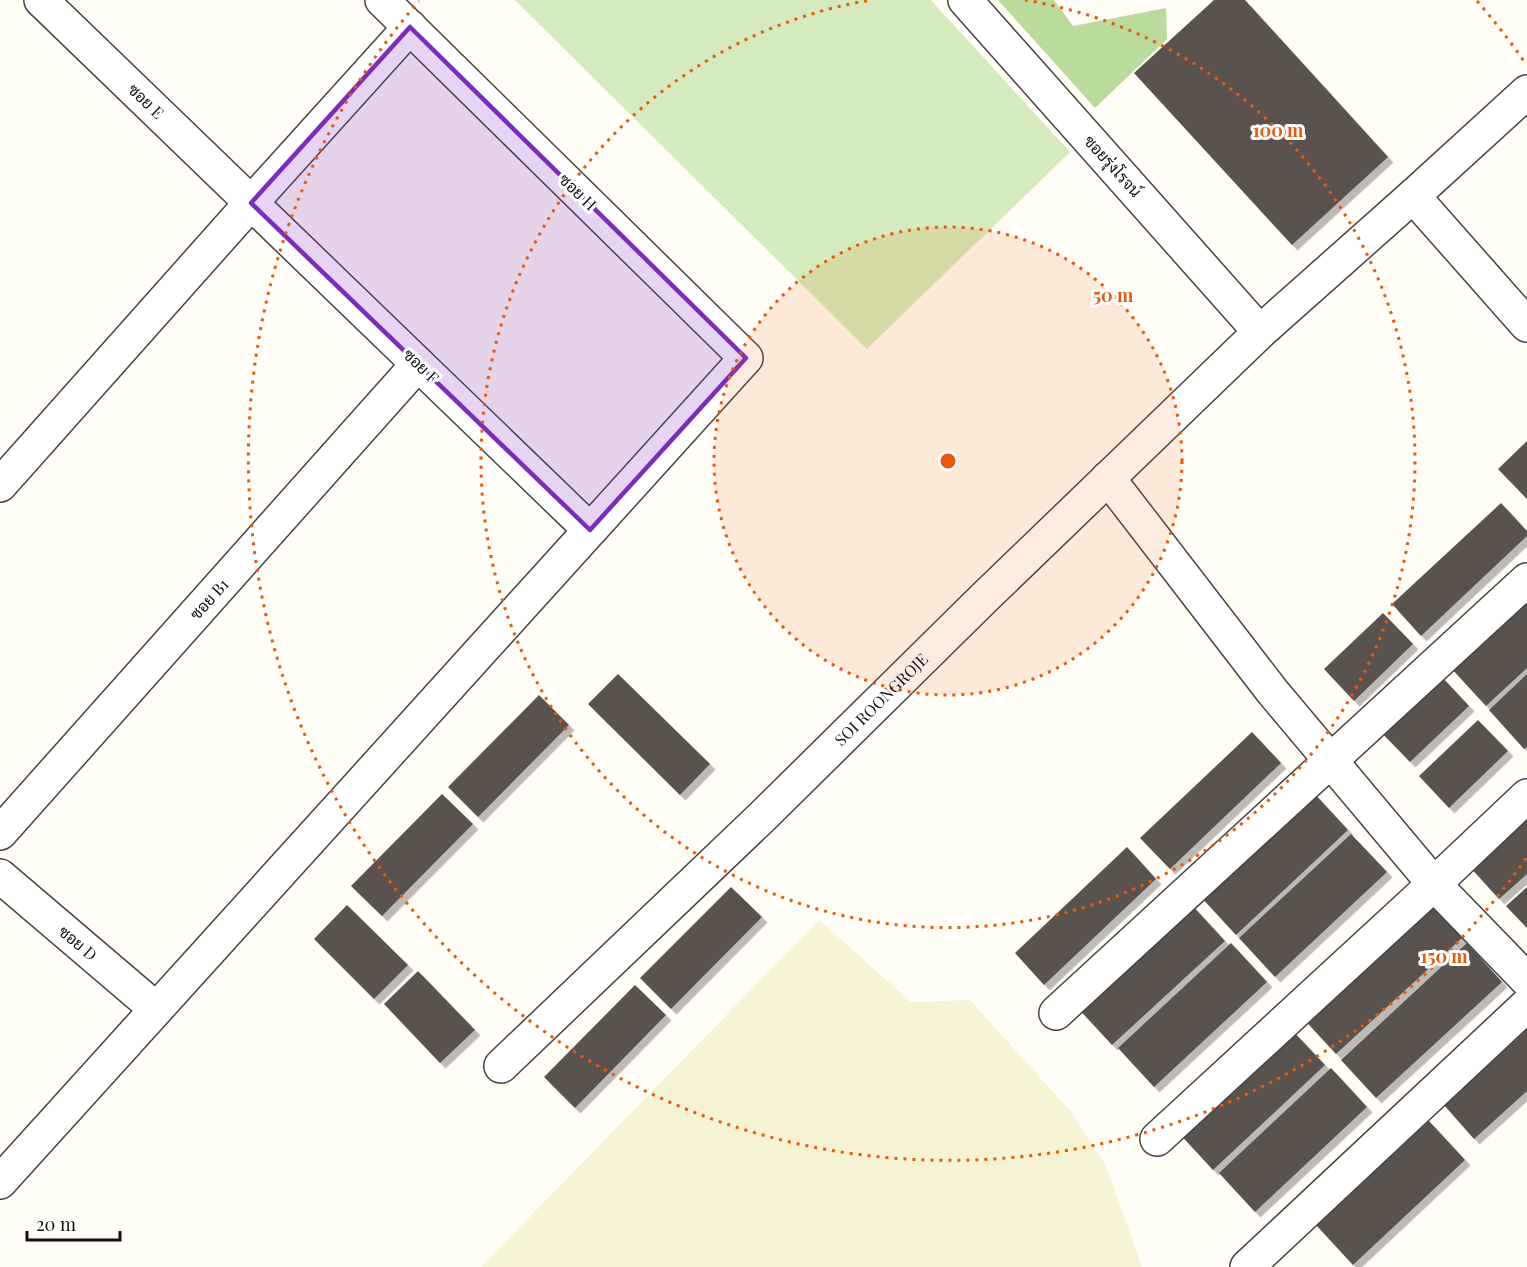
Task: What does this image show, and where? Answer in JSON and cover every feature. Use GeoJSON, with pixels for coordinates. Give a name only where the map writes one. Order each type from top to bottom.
{"type":"FeatureCollection","features":[{"type":"Feature","properties":{"kind":"street","name":"ซอย E"},"geometry":{"type":"LineString","coordinates":[[41,0],[251,202]]}},
{"type":"Feature","properties":{"kind":"street","name":"ซอย H"},"geometry":{"type":"LineString","coordinates":[[382,0],[746,358],[590,530]]}},
{"type":"Feature","properties":{"kind":"street","name":"ซอยรุ่งโรจน์"},"geometry":{"type":"LineString","coordinates":[[964,0],[1260,332]]}},
{"type":"Feature","properties":{"kind":"street"},"geometry":{"type":"LineString","coordinates":[[0,485],[410,27]]}},
{"type":"Feature","properties":{"kind":"street","name":"SOI ROONGROJE"},"geometry":{"type":"LineString","coordinates":[[501,1066],[772,808],[984,598],[1260,332],[1527,92]]}},
{"type":"Feature","properties":{"kind":"street"},"geometry":{"type":"LineString","coordinates":[[1413,196],[1527,325]]}},
{"type":"Feature","properties":{"kind":"street","name":"ซอย F"},"geometry":{"type":"LineString","coordinates":[[251,202],[590,530]]}},
{"type":"Feature","properties":{"kind":"street","name":"ซอย B1"},"geometry":{"type":"LineString","coordinates":[[0,834],[418,363]]}},
{"type":"Feature","properties":{"kind":"street"},"geometry":{"type":"LineString","coordinates":[[1108,478],[1272,691],[1434,884],[1527,980]]}},
{"type":"Feature","properties":{"kind":"street"},"geometry":{"type":"LineString","coordinates":[[0,1182],[590,530]]}},
{"type":"Feature","properties":{"kind":"street"},"geometry":{"type":"LineString","coordinates":[[1056,1013],[1527,580]]}},
{"type":"Feature","properties":{"kind":"street"},"geometry":{"type":"LineString","coordinates":[[1157,1139],[1527,796]]}},
{"type":"Feature","properties":{"kind":"street","name":"ซอย D"},"geometry":{"type":"LineString","coordinates":[[0,876],[156,1009]]}},
{"type":"Feature","properties":{"kind":"street"},"geometry":{"type":"LineString","coordinates":[[1247,1267],[1527,1005]]}},
{"type":"Feature","properties":{"kind":"highlighted area"},"geometry":{"type":"Polygon","coordinates":[[[410,27],[746,358],[590,530],[251,203],[410,27]]]}},
{"type":"Feature","properties":{"kind":"shaded area"},"geometry":{"type":"Polygon","coordinates":[[[819,920],[911,1002],[970,1000],[1072,1113],[1106,1166],[1142,1267],[481,1267],[819,920]]]}},
{"type":"Feature","properties":{"kind":"green space"},"geometry":{"type":"Polygon","coordinates":[[[515,0],[931,0],[1070,152],[867,349],[515,0]]]}},
{"type":"Feature","properties":{"kind":"green space"},"geometry":{"type":"Polygon","coordinates":[[[998,0],[1054,0],[1073,26],[1166,8],[1167,39],[1095,108],[998,0]]]}},
{"type":"Feature","properties":{"kind":"building"},"geometry":{"type":"Polygon","coordinates":[[[1214,0],[1245,0],[1388,157],[1292,245],[1134,73],[1214,0]]]}},
{"type":"Feature","properties":{"kind":"building"},"geometry":{"type":"Polygon","coordinates":[[[1527,441],[1527,499],[1498,469],[1527,441]]]}},
{"type":"Feature","properties":{"kind":"building"},"geometry":{"type":"Polygon","coordinates":[[[1501,503],[1527,531],[1527,536],[1421,636],[1392,604],[1501,503]]]}},
{"type":"Feature","properties":{"kind":"building"},"geometry":{"type":"Polygon","coordinates":[[[1527,596],[1527,668],[1486,706],[1450,667],[1527,596]]]}},
{"type":"Feature","properties":{"kind":"building"},"geometry":{"type":"Polygon","coordinates":[[[1383,613],[1413,644],[1354,701],[1324,669],[1383,613]]]}},
{"type":"Feature","properties":{"kind":"building"},"geometry":{"type":"Polygon","coordinates":[[[618,674],[710,764],[680,795],[588,704],[618,674]]]}},
{"type":"Feature","properties":{"kind":"building"},"geometry":{"type":"Polygon","coordinates":[[[1527,674],[1527,747],[1524,749],[1489,710],[1527,674]]]}},
{"type":"Feature","properties":{"kind":"building"},"geometry":{"type":"Polygon","coordinates":[[[1440,675],[1469,706],[1410,762],[1380,731],[1440,675]]]}},
{"type":"Feature","properties":{"kind":"building"},"geometry":{"type":"Polygon","coordinates":[[[539,695],[569,725],[478,817],[448,787],[539,695]]]}},
{"type":"Feature","properties":{"kind":"building"},"geometry":{"type":"Polygon","coordinates":[[[1478,720],[1508,751],[1449,808],[1419,776],[1478,720]]]}},
{"type":"Feature","properties":{"kind":"building"},"geometry":{"type":"Polygon","coordinates":[[[1252,732],[1281,763],[1170,869],[1140,838],[1252,732]]]}},
{"type":"Feature","properties":{"kind":"building"},"geometry":{"type":"Polygon","coordinates":[[[1312,791],[1348,830],[1236,935],[1200,896],[1312,791]]]}},
{"type":"Feature","properties":{"kind":"building"},"geometry":{"type":"Polygon","coordinates":[[[442,794],[473,824],[382,916],[351,886],[442,794]]]}},
{"type":"Feature","properties":{"kind":"building"},"geometry":{"type":"Polygon","coordinates":[[[1527,813],[1527,874],[1499,899],[1469,866],[1527,813]]]}},
{"type":"Feature","properties":{"kind":"building"},"geometry":{"type":"Polygon","coordinates":[[[1351,834],[1387,872],[1275,977],[1239,938],[1351,834]]]}},
{"type":"Feature","properties":{"kind":"building"},"geometry":{"type":"Polygon","coordinates":[[[1127,847],[1156,879],[1044,985],[1015,953],[1127,847]]]}},
{"type":"Feature","properties":{"kind":"building"},"geometry":{"type":"Polygon","coordinates":[[[731,887],[762,917],[671,1009],[640,978],[731,887]]]}},
{"type":"Feature","properties":{"kind":"building"},"geometry":{"type":"Polygon","coordinates":[[[1527,887],[1527,928],[1506,906],[1527,887]]]}},
{"type":"Feature","properties":{"kind":"building"},"geometry":{"type":"Polygon","coordinates":[[[1427,899],[1462,938],[1336,1054],[1300,1015],[1427,899]]]}},
{"type":"Feature","properties":{"kind":"building"},"geometry":{"type":"Polygon","coordinates":[[[1189,902],[1225,941],[1112,1045],[1076,1006],[1189,902]]]}},
{"type":"Feature","properties":{"kind":"building"},"geometry":{"type":"Polygon","coordinates":[[[347,905],[408,965],[374,999],[314,939],[347,905]]]}},
{"type":"Feature","properties":{"kind":"building"},"geometry":{"type":"Polygon","coordinates":[[[1231,943],[1267,982],[1154,1087],[1118,1048],[1231,943]]]}},
{"type":"Feature","properties":{"kind":"building"},"geometry":{"type":"Polygon","coordinates":[[[1467,943],[1502,982],[1376,1098],[1341,1060],[1467,943]]]}},
{"type":"Feature","properties":{"kind":"building"},"geometry":{"type":"Polygon","coordinates":[[[418,971],[475,1030],[440,1063],[384,1004],[418,971]]]}},
{"type":"Feature","properties":{"kind":"building"},"geometry":{"type":"Polygon","coordinates":[[[635,985],[666,1015],[575,1108],[544,1077],[635,985]]]}},
{"type":"Feature","properties":{"kind":"building"},"geometry":{"type":"Polygon","coordinates":[[[1289,1027],[1325,1065],[1213,1170],[1177,1131],[1289,1027]]]}},
{"type":"Feature","properties":{"kind":"building"},"geometry":{"type":"Polygon","coordinates":[[[1527,1029],[1527,1091],[1474,1139],[1444,1105],[1527,1029]]]}},
{"type":"Feature","properties":{"kind":"building"},"geometry":{"type":"Polygon","coordinates":[[[1331,1068],[1367,1107],[1255,1212],[1219,1173],[1331,1068]]]}},
{"type":"Feature","properties":{"kind":"building"},"geometry":{"type":"Polygon","coordinates":[[[1429,1121],[1465,1160],[1353,1265],[1316,1225],[1429,1121]]]}}]}
